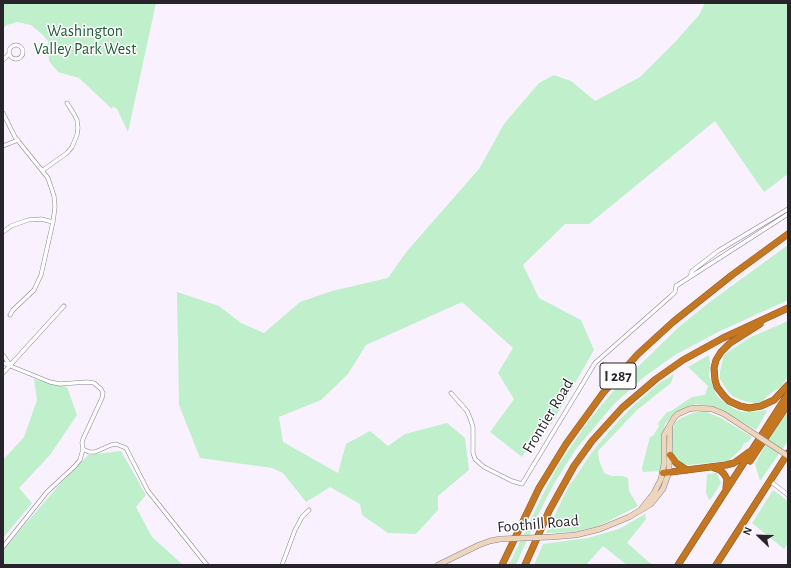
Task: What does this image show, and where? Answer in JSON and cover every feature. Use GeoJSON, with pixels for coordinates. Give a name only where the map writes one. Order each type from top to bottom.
{"type":"FeatureCollection","features":[{"type":"Feature","properties":{"kind":"highway","name":"I 287"},"geometry":{"type":"LineString","coordinates":[[502,565],[528,509],[546,477],[566,444],[603,393],[638,354],[673,322],[732,275],[788,234]]}},
{"type":"Feature","properties":{"kind":"highway","name":"I 287"},"geometry":{"type":"LineString","coordinates":[[525,565],[549,511],[566,479],[592,442],[612,418],[639,392],[683,360],[723,338],[788,308]]}},
{"type":"Feature","properties":{"kind":"highway"},"geometry":{"type":"LineString","coordinates":[[764,320],[759,326],[730,343],[720,352],[714,368],[716,384],[721,393],[729,401],[749,408],[761,406],[774,400],[788,385]]}},
{"type":"Feature","properties":{"kind":"highway"},"geometry":{"type":"LineString","coordinates":[[678,565],[788,394]]}},
{"type":"Feature","properties":{"kind":"highway"},"geometry":{"type":"LineString","coordinates":[[734,478],[741,475],[788,404]]}},
{"type":"Feature","properties":{"kind":"highway"},"geometry":{"type":"LineString","coordinates":[[666,472],[713,468],[734,463],[752,450]]}},
{"type":"Feature","properties":{"kind":"highway"},"geometry":{"type":"LineString","coordinates":[[716,565],[788,454]]}},
{"type":"Feature","properties":{"kind":"highway"},"geometry":{"type":"LineString","coordinates":[[670,455],[676,463],[687,470]]}},
{"type":"Feature","properties":{"kind":"highway"},"geometry":{"type":"LineString","coordinates":[[713,468],[722,471],[726,476],[727,482],[723,495]]}},
{"type":"Feature","properties":{"kind":"street"},"geometry":{"type":"LineString","coordinates":[[3,60],[9,54],[9,50],[14,44],[23,48],[24,53],[19,59],[14,59],[9,54]]}},
{"type":"Feature","properties":{"kind":"street"},"geometry":{"type":"LineString","coordinates":[[42,170],[66,153],[75,141],[78,128],[74,114],[67,103]]}},
{"type":"Feature","properties":{"kind":"street"},"geometry":{"type":"LineString","coordinates":[[3,113],[12,132],[42,170],[49,182],[54,196],[55,207],[41,275],[30,294],[12,310],[10,315]]}},
{"type":"Feature","properties":{"kind":"street"},"geometry":{"type":"LineString","coordinates":[[3,146],[18,140]]}},
{"type":"Feature","properties":{"kind":"street","name":"Frontier Road"},"geometry":{"type":"LineString","coordinates":[[690,277],[692,271],[718,251],[788,209]]}},
{"type":"Feature","properties":{"kind":"street","name":"Frontier Road"},"geometry":{"type":"LineString","coordinates":[[451,394],[467,411],[470,418],[473,427],[473,453],[475,459],[484,467],[512,481],[522,484],[592,367],[671,296],[675,292],[676,286],[788,214]]}},
{"type":"Feature","properties":{"kind":"street"},"geometry":{"type":"LineString","coordinates":[[3,232],[11,226],[28,220],[41,219],[53,222]]}},
{"type":"Feature","properties":{"kind":"street"},"geometry":{"type":"LineString","coordinates":[[3,373],[64,306]]}},
{"type":"Feature","properties":{"kind":"street"},"geometry":{"type":"LineString","coordinates":[[3,355],[11,365]]}},
{"type":"Feature","properties":{"kind":"street"},"geometry":{"type":"LineString","coordinates":[[3,363],[50,382],[60,384],[86,382],[97,385],[102,388],[103,393],[83,439],[83,449],[80,460],[47,492],[3,547]]}},
{"type":"Feature","properties":{"kind":"street","name":"Foothill Road"},"geometry":{"type":"LineString","coordinates":[[438,565],[490,541],[500,539],[576,535],[600,529],[629,517],[645,508],[651,504],[659,494],[666,481],[664,435],[674,418],[689,409],[702,407],[717,411],[788,454]]}},
{"type":"Feature","properties":{"kind":"street","name":"Foothill Road"},"geometry":{"type":"LineString","coordinates":[[666,472],[670,455],[670,425]]}},
{"type":"Feature","properties":{"kind":"street"},"geometry":{"type":"LineString","coordinates":[[83,449],[89,452],[95,452],[110,445],[116,444],[126,448],[148,491],[206,565]]}},
{"type":"Feature","properties":{"kind":"street"},"geometry":{"type":"LineString","coordinates":[[770,481],[788,495]]}},
{"type":"Feature","properties":{"kind":"street"},"geometry":{"type":"LineString","coordinates":[[282,565],[295,530],[302,517],[309,510]]}},
{"type":"Feature","properties":{"kind":"green space","name":"Washington Valley Park West"},"geometry":{"type":"Polygon","coordinates":[[[3,3],[156,3],[128,132],[117,109],[113,106],[112,109],[79,78],[58,72],[49,61],[48,41],[31,25],[17,22],[3,28],[3,3]]]}},
{"type":"Feature","properties":{"kind":"green space"},"geometry":{"type":"Polygon","coordinates":[[[705,3],[788,3],[788,174],[764,192],[715,121],[589,224],[565,224],[523,265],[539,298],[581,320],[594,350],[551,425],[546,418],[522,457],[490,432],[514,399],[498,373],[513,348],[462,302],[366,345],[348,374],[321,400],[279,417],[283,442],[338,473],[346,444],[370,431],[388,446],[405,434],[447,423],[465,438],[469,470],[438,496],[438,510],[416,534],[388,533],[362,515],[360,504],[330,487],[306,502],[283,473],[272,468],[200,458],[179,405],[177,292],[219,306],[241,323],[264,333],[300,302],[332,291],[388,278],[407,251],[479,169],[504,124],[539,83],[554,75],[571,81],[595,101],[640,77],[676,41],[699,15],[705,3]]]}},
{"type":"Feature","properties":{"kind":"green space"},"geometry":{"type":"Polygon","coordinates":[[[788,245],[788,300],[718,332],[675,355],[644,377],[614,404],[576,449],[555,482],[537,517],[516,565],[507,565],[509,562],[510,563],[559,464],[590,419],[616,388],[680,326],[711,301],[788,245]]]}},
{"type":"Feature","properties":{"kind":"green space"},"geometry":{"type":"Polygon","coordinates":[[[788,321],[788,376],[781,387],[769,394],[762,402],[747,402],[734,397],[728,392],[720,379],[720,371],[724,355],[751,337],[788,321]]]}},
{"type":"Feature","properties":{"kind":"green space"},"geometry":{"type":"Polygon","coordinates":[[[709,355],[709,376],[716,394],[720,399],[734,409],[743,412],[767,411],[756,430],[718,408],[696,404],[684,408],[675,413],[665,424],[662,439],[662,465],[660,471],[643,472],[642,468],[650,437],[653,436],[659,426],[658,423],[667,412],[671,411],[692,397],[705,395],[708,386],[688,367],[709,355]]]}},
{"type":"Feature","properties":{"kind":"green space"},"geometry":{"type":"Polygon","coordinates":[[[674,374],[671,383],[637,410],[598,451],[599,460],[604,473],[611,476],[622,476],[628,478],[629,491],[638,506],[599,526],[574,532],[546,533],[568,488],[592,452],[632,407],[657,385],[674,374]]]}},
{"type":"Feature","properties":{"kind":"green space"},"geometry":{"type":"Polygon","coordinates":[[[34,379],[67,387],[77,415],[50,455],[19,488],[32,503],[3,538],[3,460],[24,437],[37,400],[34,379]]]}},
{"type":"Feature","properties":{"kind":"green space"},"geometry":{"type":"Polygon","coordinates":[[[788,410],[788,441],[760,481],[755,464],[769,438],[788,410]]]}},
{"type":"Feature","properties":{"kind":"green space"},"geometry":{"type":"Polygon","coordinates":[[[704,411],[721,418],[752,437],[748,442],[744,443],[742,448],[728,461],[688,465],[681,463],[671,452],[671,431],[675,423],[681,418],[693,413],[704,411]]]}},
{"type":"Feature","properties":{"kind":"green space"},"geometry":{"type":"Polygon","coordinates":[[[121,451],[146,495],[136,507],[152,537],[183,565],[3,565],[3,550],[59,485],[88,455],[121,451]]]}},
{"type":"Feature","properties":{"kind":"green space"},"geometry":{"type":"Polygon","coordinates":[[[717,473],[721,483],[709,500],[706,493],[707,474],[717,473]]]}},
{"type":"Feature","properties":{"kind":"green space"},"geometry":{"type":"Polygon","coordinates":[[[773,490],[788,501],[788,543],[784,549],[752,523],[773,490]]]}},
{"type":"Feature","properties":{"kind":"green space"},"geometry":{"type":"Polygon","coordinates":[[[645,514],[646,519],[627,543],[650,563],[656,565],[627,565],[603,546],[586,565],[534,565],[543,544],[588,538],[619,529],[645,514]]]}}]}
